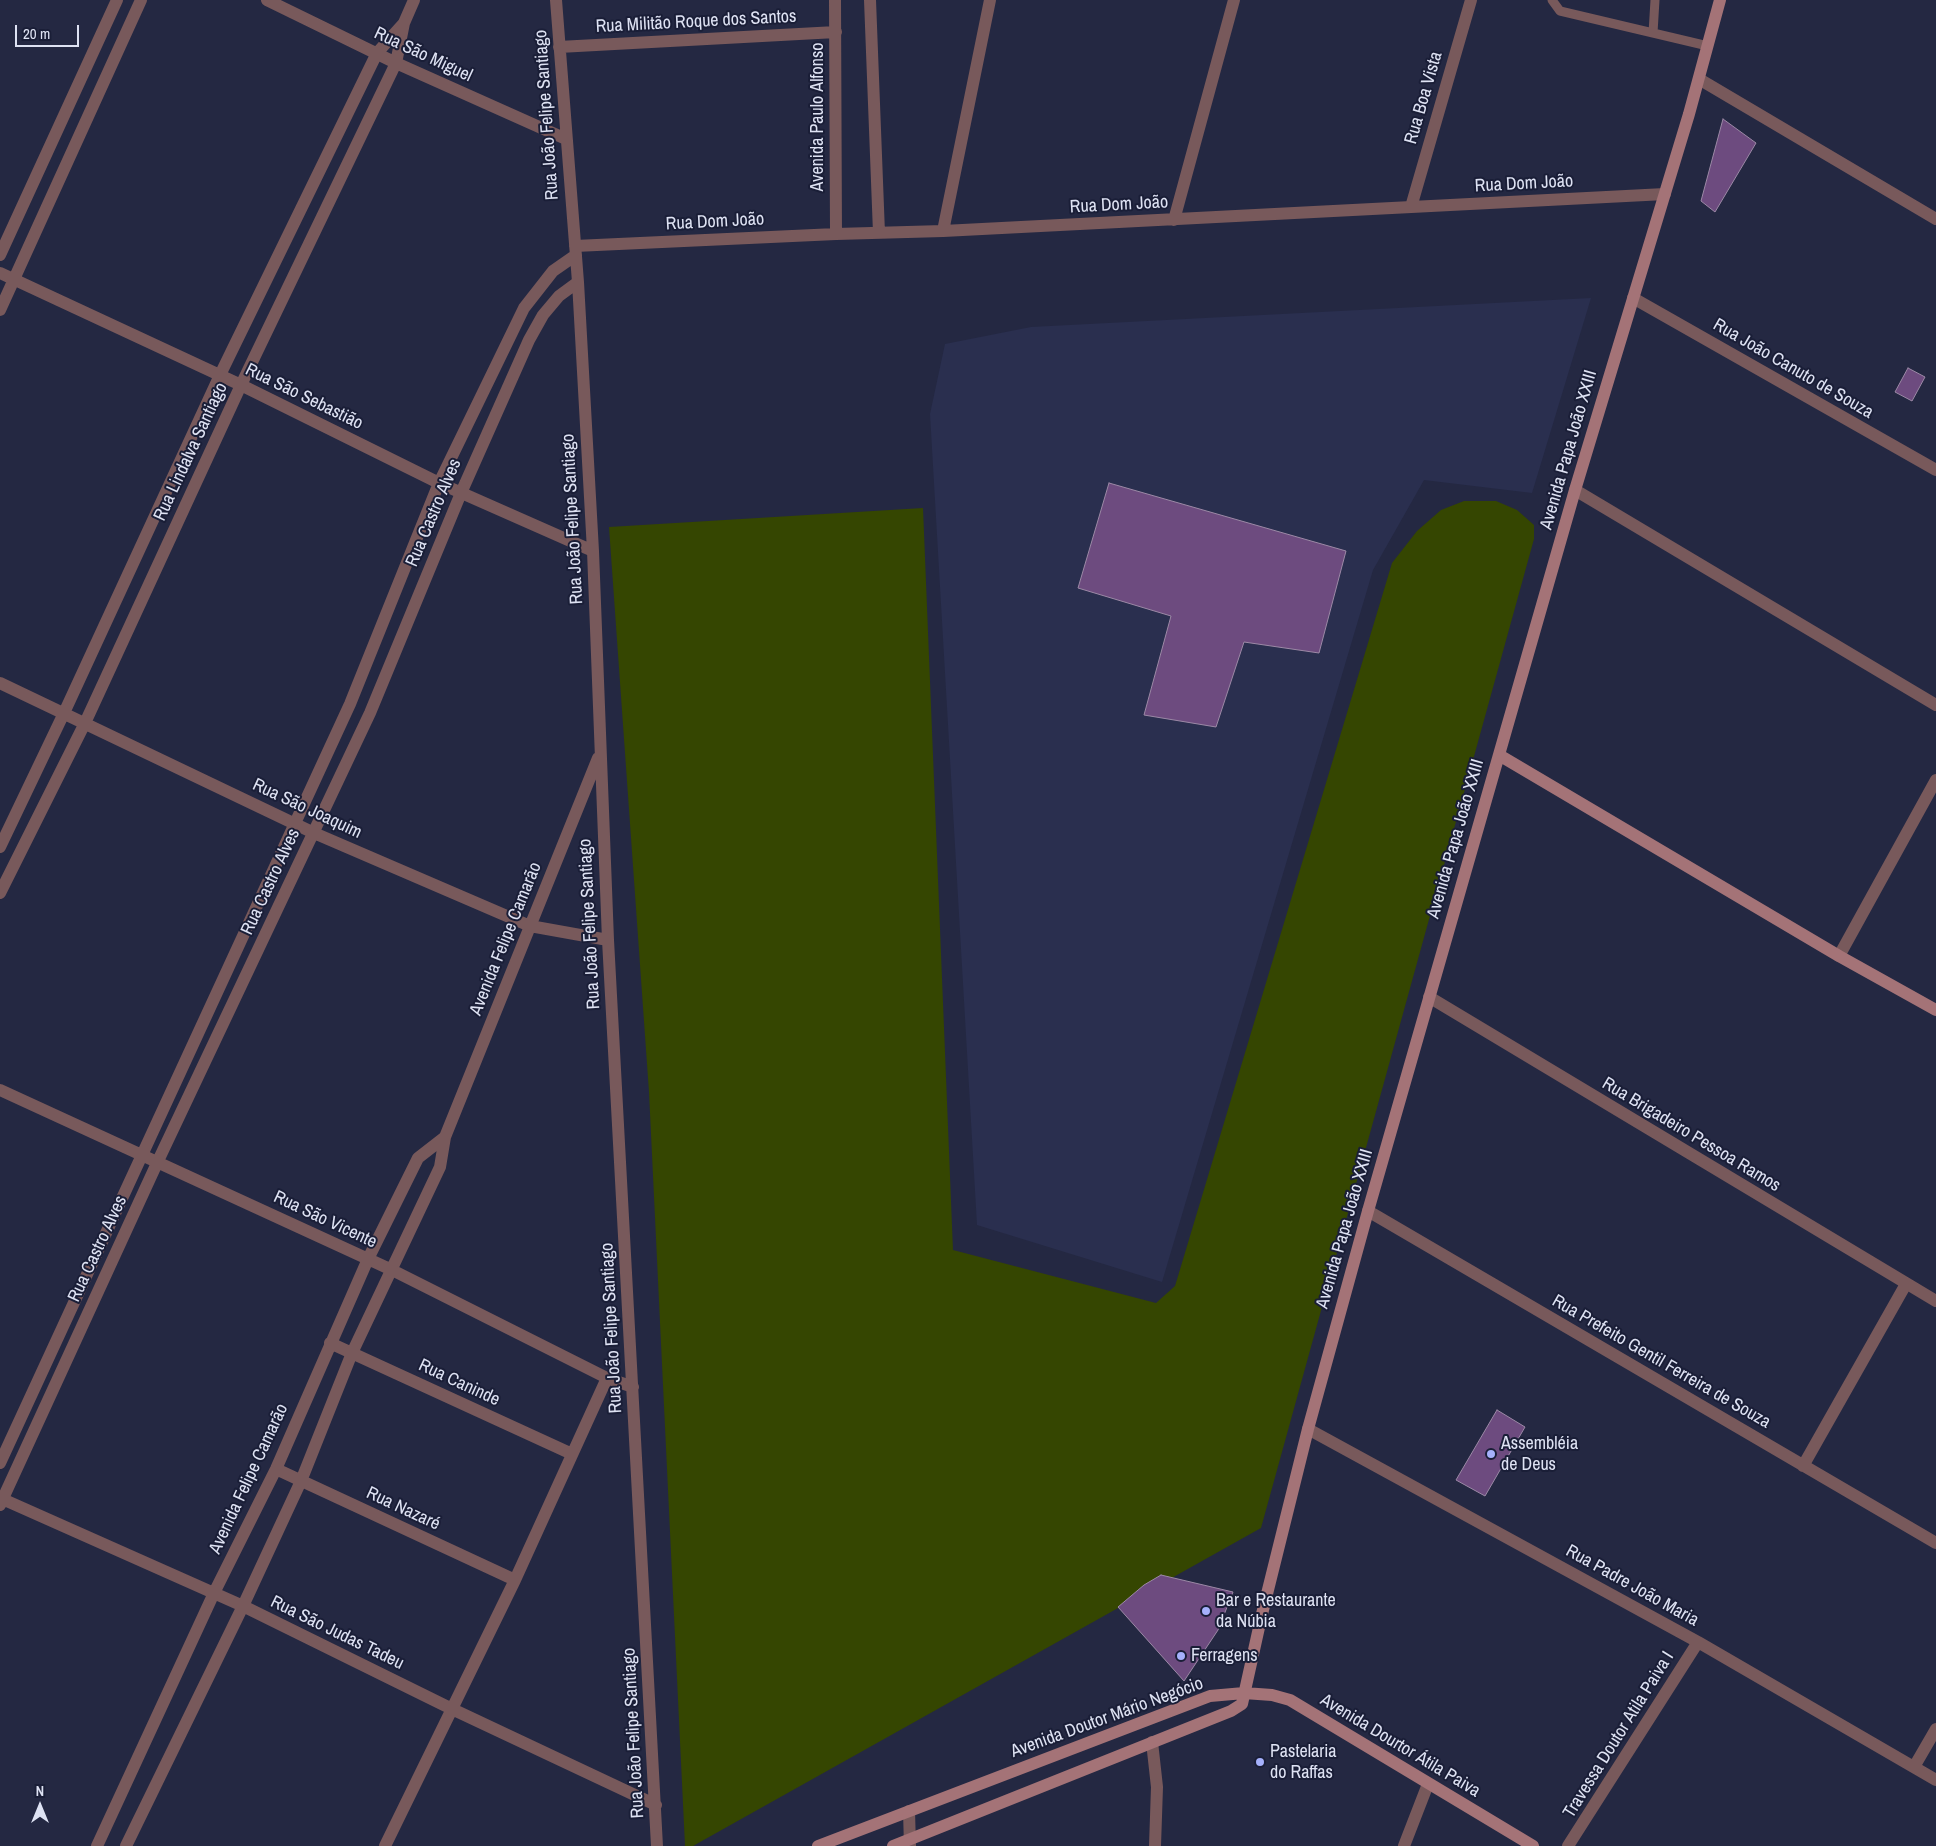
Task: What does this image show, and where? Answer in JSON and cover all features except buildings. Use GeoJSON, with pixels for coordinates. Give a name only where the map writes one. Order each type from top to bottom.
{"type":"FeatureCollection","features":[{"type":"Feature","properties":{"kind":"main road","name":"Avenida Papa João XXIII"},"geometry":{"type":"LineString","coordinates":[[1244,1693],[1308,1430],[1368,1211],[1575,490],[1665,194],[1720,0]]}},
{"type":"Feature","properties":{"kind":"main road"},"geometry":{"type":"LineString","coordinates":[[1499,755],[1839,956],[1936,1010]]}},
{"type":"Feature","properties":{"kind":"main road","name":"Avenida Doutor Mário Negócio"},"geometry":{"type":"LineString","coordinates":[[818,1846],[1210,1696],[1244,1693],[1242,1704],[1237,1709],[1152,1742],[910,1843],[892,1846]]}},
{"type":"Feature","properties":{"kind":"main road","name":"Avenida Dourtor Átila Paiva"},"geometry":{"type":"LineString","coordinates":[[1244,1693],[1272,1695],[1290,1700],[1533,1846]]}},
{"type":"Feature","properties":{"kind":"street"},"geometry":{"type":"LineString","coordinates":[[0,255],[117,0]]}},
{"type":"Feature","properties":{"kind":"street"},"geometry":{"type":"LineString","coordinates":[[0,310],[141,0]]}},
{"type":"Feature","properties":{"kind":"street","name":"Rua São Miguel"},"geometry":{"type":"LineString","coordinates":[[267,0],[396,63],[566,139]]}},
{"type":"Feature","properties":{"kind":"street","name":"Rua Lindalva Santiago"},"geometry":{"type":"LineString","coordinates":[[0,893],[85,723],[241,385],[396,63],[404,23],[414,0]]}},
{"type":"Feature","properties":{"kind":"street","name":"Rua João Felipe Santiago"},"geometry":{"type":"LineString","coordinates":[[556,0],[578,282],[593,551],[608,940],[657,1846]]}},
{"type":"Feature","properties":{"kind":"street","name":"Avenida Paulo Alfonso"},"geometry":{"type":"LineString","coordinates":[[835,0],[836,234]]}},
{"type":"Feature","properties":{"kind":"street"},"geometry":{"type":"LineString","coordinates":[[870,0],[879,233]]}},
{"type":"Feature","properties":{"kind":"street"},"geometry":{"type":"LineString","coordinates":[[943,231],[990,0]]}},
{"type":"Feature","properties":{"kind":"street"},"geometry":{"type":"LineString","coordinates":[[1174,220],[1234,0]]}},
{"type":"Feature","properties":{"kind":"street","name":"Rua Boa Vista"},"geometry":{"type":"LineString","coordinates":[[1411,207],[1471,0]]}},
{"type":"Feature","properties":{"kind":"street","name":"Rua Lindalva Santiago"},"geometry":{"type":"LineString","coordinates":[[0,847],[220,375],[376,53],[404,23]]}},
{"type":"Feature","properties":{"kind":"street","name":"Rua Militão Roque dos Santos"},"geometry":{"type":"LineString","coordinates":[[559,47],[836,32]]}},
{"type":"Feature","properties":{"kind":"street"},"geometry":{"type":"LineString","coordinates":[[1699,79],[1936,219]]}},
{"type":"Feature","properties":{"kind":"street","name":"Rua Dom João"},"geometry":{"type":"LineString","coordinates":[[575,250],[836,234],[1174,220],[1665,194]]}},
{"type":"Feature","properties":{"kind":"street","name":"Rua Castro Alves"},"geometry":{"type":"LineString","coordinates":[[0,1463],[350,704],[439,483],[524,308],[553,271],[575,250]]}},
{"type":"Feature","properties":{"kind":"street","name":"Rua São Sebastião"},"geometry":{"type":"LineString","coordinates":[[0,273],[241,385],[439,483],[593,551]]}},
{"type":"Feature","properties":{"kind":"street","name":"Rua Castro Alves"},"geometry":{"type":"LineString","coordinates":[[1,1500],[158,1161],[370,713],[461,492],[534,332],[543,315],[559,296],[578,282]]}},
{"type":"Feature","properties":{"kind":"street","name":"Rua João Canuto de Souza"},"geometry":{"type":"LineString","coordinates":[[1633,298],[1936,470]]}},
{"type":"Feature","properties":{"kind":"street"},"geometry":{"type":"LineString","coordinates":[[1575,490],[1936,705]]}},
{"type":"Feature","properties":{"kind":"street","name":"Rua São Joaquim"},"geometry":{"type":"LineString","coordinates":[[0,683],[314,833],[530,926],[608,940]]}},
{"type":"Feature","properties":{"kind":"street"},"geometry":{"type":"LineString","coordinates":[[350,704],[370,713]]}},
{"type":"Feature","properties":{"kind":"street","name":"Avenida Felipe Camarão"},"geometry":{"type":"LineString","coordinates":[[126,1846],[301,1482],[352,1353],[440,1167],[444,1137],[600,753]]}},
{"type":"Feature","properties":{"kind":"street"},"geometry":{"type":"LineString","coordinates":[[1839,956],[1936,780]]}},
{"type":"Feature","properties":{"kind":"street","name":"Rua Brigadeiro Pessoa Ramos"},"geometry":{"type":"LineString","coordinates":[[1429,998],[1936,1301]]}},
{"type":"Feature","properties":{"kind":"street","name":"Rua São Vicente"},"geometry":{"type":"LineString","coordinates":[[0,1090],[392,1270],[608,1378],[633,1387]]}},
{"type":"Feature","properties":{"kind":"street","name":"Avenida Felipe Camarão"},"geometry":{"type":"LineString","coordinates":[[97,1846],[214,1592],[276,1469],[368,1259],[418,1158],[444,1137]]}},
{"type":"Feature","properties":{"kind":"street","name":"Rua Prefeito Gentil Ferreira de Souza"},"geometry":{"type":"LineString","coordinates":[[1368,1211],[1936,1543]]}},
{"type":"Feature","properties":{"kind":"street"},"geometry":{"type":"LineString","coordinates":[[88,1271],[104,1278]]}},
{"type":"Feature","properties":{"kind":"street"},"geometry":{"type":"LineString","coordinates":[[1803,1466],[1906,1284]]}},
{"type":"Feature","properties":{"kind":"street","name":"Rua Caninde"},"geometry":{"type":"LineString","coordinates":[[330,1344],[572,1454]]}},
{"type":"Feature","properties":{"kind":"street","name":"Rua João Felipe Santiago"},"geometry":{"type":"LineString","coordinates":[[385,1846],[515,1580],[608,1378]]}},
{"type":"Feature","properties":{"kind":"street","name":"Rua Padre João Maria"},"geometry":{"type":"LineString","coordinates":[[1308,1430],[1698,1642],[1936,1780]]}},
{"type":"Feature","properties":{"kind":"street","name":"Rua Nazaré"},"geometry":{"type":"LineString","coordinates":[[276,1469],[515,1580]]}},
{"type":"Feature","properties":{"kind":"street","name":"Rua São Judas Tadeu"},"geometry":{"type":"LineString","coordinates":[[1,1500],[214,1592],[452,1709],[656,1805]]}},
{"type":"Feature","properties":{"kind":"street","name":"Travessa Doutor Atila Paiva I"},"geometry":{"type":"LineString","coordinates":[[1568,1846],[1698,1642]]}},
{"type":"Feature","properties":{"kind":"street"},"geometry":{"type":"LineString","coordinates":[[1914,1767],[1936,1729]]}},
{"type":"Feature","properties":{"kind":"street"},"geometry":{"type":"LineString","coordinates":[[1152,1742],[1157,1787],[1155,1846]]}},
{"type":"Feature","properties":{"kind":"street"},"geometry":{"type":"LineString","coordinates":[[1404,1846],[1428,1784]]}},
{"type":"Feature","properties":{"kind":"street"},"geometry":{"type":"LineString","coordinates":[[909,1811],[910,1843]]}},
{"type":"Feature","properties":{"kind":"lane"},"geometry":{"type":"LineString","coordinates":[[1552,0],[1560,11],[1708,46]]}},
{"type":"Feature","properties":{"kind":"lane"},"geometry":{"type":"LineString","coordinates":[[1653,33],[1655,0]]}},
{"type":"Feature","properties":{"kind":"shaded area"},"geometry":{"type":"Polygon","coordinates":[[[1591,298],[1532,493],[1424,480],[1373,570],[1162,1282],[977,1225],[930,414],[945,344],[1031,327],[1591,298]]]}},
{"type":"Feature","properties":{"kind":"green space"},"geometry":{"type":"Polygon","coordinates":[[[1464,501],[1496,501],[1517,510],[1534,525],[1534,539],[1261,1528],[693,1846],[685,1846],[649,1092],[609,527],[923,508],[953,1250],[1156,1303],[1175,1286],[1392,563],[1417,531],[1441,510],[1464,501]]]}},
{"type":"Feature","properties":{"kind":"place","name":"Assembléia de Deus"},"geometry":{"type":"Point","coordinates":[1491,1454]}},
{"type":"Feature","properties":{"kind":"place","name":"Bar e Restaurante da Núbia"},"geometry":{"type":"Point","coordinates":[1206,1611]}},
{"type":"Feature","properties":{"kind":"place","name":"Ferragens"},"geometry":{"type":"Point","coordinates":[1181,1656]}},
{"type":"Feature","properties":{"kind":"place","name":"Pastelaria do Raffas"},"geometry":{"type":"Point","coordinates":[1260,1762]}}]}
